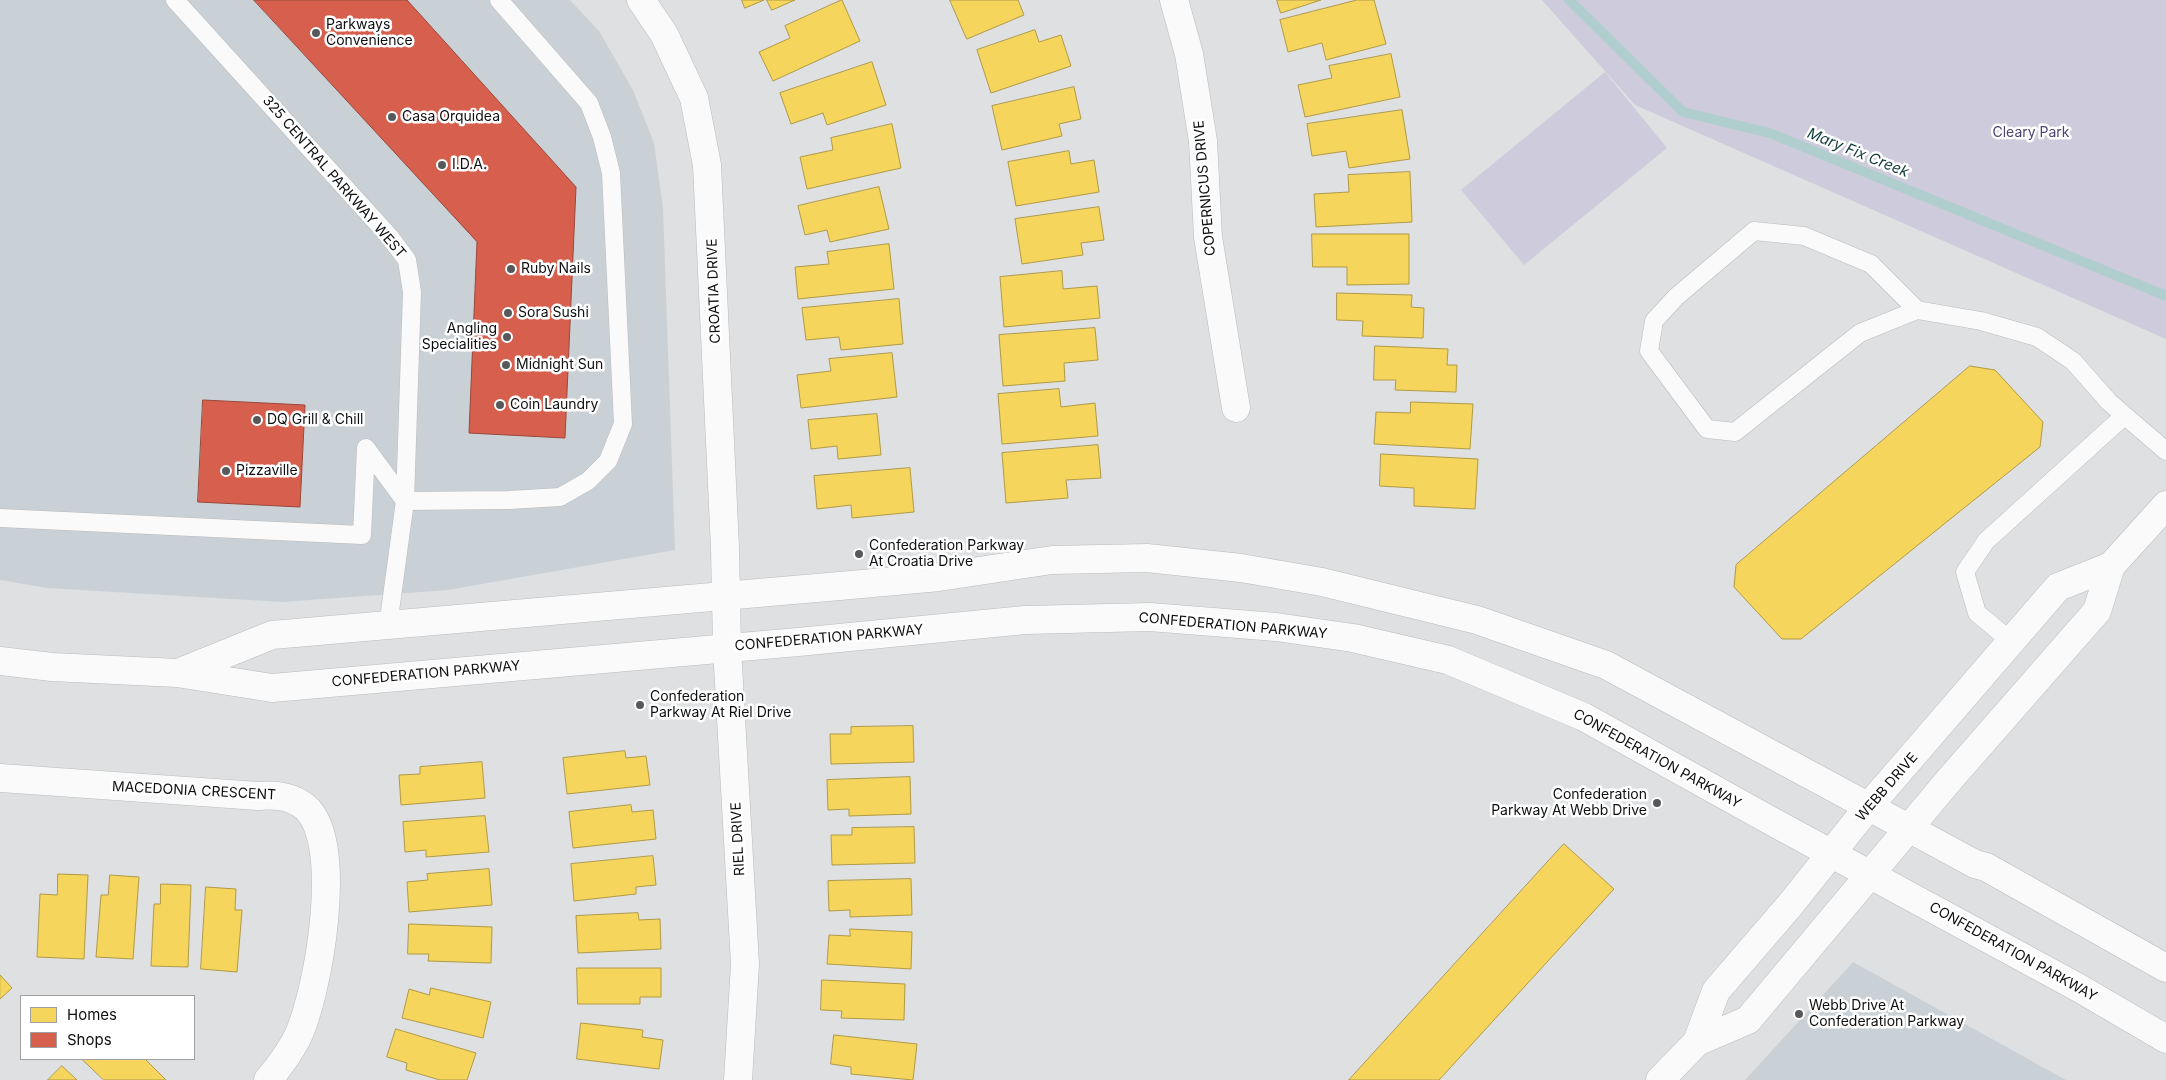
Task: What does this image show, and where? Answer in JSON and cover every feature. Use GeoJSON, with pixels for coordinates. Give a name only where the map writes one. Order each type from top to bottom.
{"type":"FeatureCollection","features":[{"type":"Feature","properties":{"kind":"street","name":"CROATIA DRIVE"},"geometry":{"type":"LineString","coordinates":[[641,0],[664,34],[694,98],[708,165],[724,538],[724,597]]}},
{"type":"Feature","properties":{"kind":"street","name":"COPERNICUS DRIVE"},"geometry":{"type":"LineString","coordinates":[[1174,0],[1189,54],[1203,140],[1208,238],[1236,408]]}},
{"type":"Feature","properties":{"kind":"street","name":"WEBB DRIVE"},"geometry":{"type":"LineString","coordinates":[[1660,1080],[1697,1042],[1748,1020],[1909,828],[2097,611],[2111,566],[2166,505]]}},
{"type":"Feature","properties":{"kind":"street","name":"CONFEDERATION PARKWAY"},"geometry":{"type":"LineString","coordinates":[[177,673],[272,635],[939,577],[1052,560],[1147,558],[1241,568],[1322,582],[1477,620],[1606,665],[2058,906],[2166,968]]}},
{"type":"Feature","properties":{"kind":"street","name":"WEBB DRIVE"},"geometry":{"type":"LineString","coordinates":[[1697,1042],[1716,991],[1832,854],[1869,806],[2058,587],[2111,566]]}},
{"type":"Feature","properties":{"kind":"street","name":"RIEL DRIVE"},"geometry":{"type":"LineString","coordinates":[[724,597],[745,964],[738,1080]]}},
{"type":"Feature","properties":{"kind":"street","name":"CONFEDERATION PARKWAY"},"geometry":{"type":"LineString","coordinates":[[0,661],[52,667],[177,673],[272,688],[1026,620],[1150,617],[1276,627],[1353,638],[1448,660],[1584,717],[2079,988],[2166,1039]]}},
{"type":"Feature","properties":{"kind":"street","name":"MACEDONIA CRESCENT"},"geometry":{"type":"LineString","coordinates":[[0,778],[258,796],[282,795],[303,804],[320,828],[327,875],[324,934],[309,1002],[296,1039],[268,1080]]}},
{"type":"Feature","properties":{"kind":"lane","name":"325 CENTRAL PARKWAY WEST"},"geometry":{"type":"LineString","coordinates":[[175,0],[390,236],[408,260],[412,292],[405,501],[388,626]]}},
{"type":"Feature","properties":{"kind":"lane"},"geometry":{"type":"LineString","coordinates":[[0,518],[362,535],[366,448],[405,501],[509,500],[560,496],[588,481],[608,461],[623,424],[611,173],[602,137],[589,103],[499,0]]}},
{"type":"Feature","properties":{"kind":"lane"},"geometry":{"type":"LineString","coordinates":[[1917,310],[1870,264],[1804,236],[1754,231],[1676,297],[1654,321],[1649,351],[1708,430],[1735,432],[1860,333],[1917,310],[1981,321],[2037,337],[2073,360],[2124,416],[2166,451]]}},
{"type":"Feature","properties":{"kind":"lane"},"geometry":{"type":"LineString","coordinates":[[2012,642],[1977,613],[1965,572],[1986,541],[2124,416]]}},
{"type":"Feature","properties":{"kind":"shaded area"},"geometry":{"type":"Polygon","coordinates":[[[0,0],[570,0],[599,31],[633,90],[654,143],[663,208],[675,550],[448,590],[282,602],[47,588],[0,580],[0,0]]]}},
{"type":"Feature","properties":{"kind":"shaded area"},"geometry":{"type":"Polygon","coordinates":[[[1853,962],[2066,1080],[1745,1080],[1853,962]]]}},
{"type":"Feature","properties":{"kind":"green space","name":"Cleary Park"},"geometry":{"type":"Polygon","coordinates":[[[1542,0],[2166,0],[2166,339],[1635,105],[1542,0]]]}},
{"type":"Feature","properties":{"kind":"green space"},"geometry":{"type":"Polygon","coordinates":[[[1605,72],[1667,148],[1524,265],[1461,190],[1605,72]]]}},
{"type":"Feature","properties":{"kind":"building: Homes"},"geometry":{"type":"Polygon","coordinates":[[[742,0],[764,0],[745,8],[742,0]]]}},
{"type":"Feature","properties":{"kind":"building: Homes"},"geometry":{"type":"Polygon","coordinates":[[[767,0],[795,0],[772,10],[767,0]]]}},
{"type":"Feature","properties":{"kind":"building: Homes"},"geometry":{"type":"Polygon","coordinates":[[[842,0],[860,41],[773,81],[759,52],[790,38],[785,26],[842,0]]]}},
{"type":"Feature","properties":{"kind":"building: Homes"},"geometry":{"type":"Polygon","coordinates":[[[950,0],[1018,0],[1024,15],[967,39],[950,0]]]}},
{"type":"Feature","properties":{"kind":"building: Homes"},"geometry":{"type":"Polygon","coordinates":[[[1277,0],[1321,0],[1281,13],[1277,0]]]}},
{"type":"Feature","properties":{"kind":"building: Homes"},"geometry":{"type":"Polygon","coordinates":[[[1357,0],[1374,0],[1386,44],[1326,60],[1322,43],[1288,52],[1280,20],[1357,0]]]}},
{"type":"Feature","properties":{"kind":"building: Homes"},"geometry":{"type":"Polygon","coordinates":[[[1035,30],[1039,42],[1061,35],[1071,66],[991,93],[977,50],[1035,30]]]}},
{"type":"Feature","properties":{"kind":"building: Homes"},"geometry":{"type":"Polygon","coordinates":[[[1391,54],[1400,97],[1305,117],[1298,85],[1332,78],[1329,66],[1391,54]]]}},
{"type":"Feature","properties":{"kind":"building: Homes"},"geometry":{"type":"Polygon","coordinates":[[[872,62],[886,105],[827,125],[823,113],[791,124],[780,93],[872,62]]]}},
{"type":"Feature","properties":{"kind":"building: Homes"},"geometry":{"type":"Polygon","coordinates":[[[1074,87],[1081,119],[1059,124],[1062,136],[1002,150],[992,106],[1074,87]]]}},
{"type":"Feature","properties":{"kind":"building: Homes"},"geometry":{"type":"Polygon","coordinates":[[[1402,110],[1410,159],[1349,168],[1346,151],[1312,156],[1307,124],[1402,110]]]}},
{"type":"Feature","properties":{"kind":"building: Homes"},"geometry":{"type":"Polygon","coordinates":[[[892,124],[901,168],[807,189],[800,157],[833,150],[831,138],[892,124]]]}},
{"type":"Feature","properties":{"kind":"building: Homes"},"geometry":{"type":"Polygon","coordinates":[[[1069,151],[1071,164],[1094,160],[1099,192],[1016,206],[1008,162],[1069,151]]]}},
{"type":"Feature","properties":{"kind":"building: Homes"},"geometry":{"type":"Polygon","coordinates":[[[1410,172],[1412,222],[1316,227],[1314,194],[1349,192],[1348,175],[1410,172]]]}},
{"type":"Feature","properties":{"kind":"building: Homes"},"geometry":{"type":"Polygon","coordinates":[[[879,187],[889,229],[830,242],[827,230],[805,235],[798,206],[879,187]]]}},
{"type":"Feature","properties":{"kind":"building: Homes"},"geometry":{"type":"Polygon","coordinates":[[[1099,207],[1104,240],[1081,243],[1083,255],[1022,264],[1015,219],[1099,207]]]}},
{"type":"Feature","properties":{"kind":"building: Homes"},"geometry":{"type":"Polygon","coordinates":[[[1312,234],[1409,234],[1409,284],[1347,285],[1347,267],[1313,267],[1312,234]]]}},
{"type":"Feature","properties":{"kind":"building: Homes"},"geometry":{"type":"Polygon","coordinates":[[[889,244],[894,289],[798,299],[795,267],[829,264],[827,252],[889,244]]]}},
{"type":"Feature","properties":{"kind":"building: Homes"},"geometry":{"type":"Polygon","coordinates":[[[1062,271],[1063,289],[1097,286],[1100,318],[1004,327],[1000,277],[1062,271]]]}},
{"type":"Feature","properties":{"kind":"building: Homes"},"geometry":{"type":"Polygon","coordinates":[[[1337,293],[1412,295],[1411,307],[1424,308],[1423,338],[1362,336],[1363,321],[1337,320],[1337,293]]]}},
{"type":"Feature","properties":{"kind":"building: Homes"},"geometry":{"type":"Polygon","coordinates":[[[899,299],[903,344],[841,350],[839,337],[806,340],[802,308],[899,299]]]}},
{"type":"Feature","properties":{"kind":"building: Homes"},"geometry":{"type":"Polygon","coordinates":[[[1095,328],[1098,360],[1064,363],[1065,381],[1003,386],[999,335],[1095,328]]]}},
{"type":"Feature","properties":{"kind":"building: Homes"},"geometry":{"type":"Polygon","coordinates":[[[1375,346],[1448,349],[1447,365],[1457,365],[1456,392],[1395,390],[1396,380],[1374,380],[1375,346]]]}},
{"type":"Feature","properties":{"kind":"building: Homes"},"geometry":{"type":"Polygon","coordinates":[[[892,353],[897,397],[801,408],[797,375],[831,371],[829,359],[892,353]]]}},
{"type":"Feature","properties":{"kind":"building: Homes"},"geometry":{"type":"Polygon","coordinates":[[[1970,366],[1995,370],[2043,422],[2040,447],[1801,639],[1782,639],[1734,587],[1736,565],[1970,366]]]}},
{"type":"Feature","properties":{"kind":"building: Homes"},"geometry":{"type":"Polygon","coordinates":[[[1059,389],[1061,407],[1095,403],[1098,436],[1002,444],[998,394],[1059,389]]]}},
{"type":"Feature","properties":{"kind":"building: Homes"},"geometry":{"type":"Polygon","coordinates":[[[1411,402],[1473,404],[1470,449],[1374,444],[1376,412],[1410,413],[1411,402]]]}},
{"type":"Feature","properties":{"kind":"building: Homes"},"geometry":{"type":"Polygon","coordinates":[[[877,414],[881,455],[838,459],[837,446],[811,449],[808,420],[877,414]]]}},
{"type":"Feature","properties":{"kind":"building: Homes"},"geometry":{"type":"Polygon","coordinates":[[[1098,445],[1101,478],[1066,480],[1068,498],[1006,503],[1002,453],[1098,445]]]}},
{"type":"Feature","properties":{"kind":"building: Homes"},"geometry":{"type":"Polygon","coordinates":[[[1381,454],[1478,459],[1475,509],[1414,506],[1414,488],[1380,486],[1381,454]]]}},
{"type":"Feature","properties":{"kind":"building: Homes"},"geometry":{"type":"Polygon","coordinates":[[[910,468],[914,512],[852,518],[851,505],[817,509],[814,476],[910,468]]]}},
{"type":"Feature","properties":{"kind":"building: Homes"},"geometry":{"type":"Polygon","coordinates":[[[913,726],[914,762],[831,764],[830,734],[851,734],[851,727],[913,726]]]}},
{"type":"Feature","properties":{"kind":"building: Homes"},"geometry":{"type":"Polygon","coordinates":[[[625,751],[626,758],[646,756],[650,785],[567,794],[563,758],[625,751]]]}},
{"type":"Feature","properties":{"kind":"building: Homes"},"geometry":{"type":"Polygon","coordinates":[[[482,762],[485,798],[401,805],[399,775],[420,774],[420,767],[482,762]]]}},
{"type":"Feature","properties":{"kind":"building: Homes"},"geometry":{"type":"Polygon","coordinates":[[[910,777],[911,814],[849,816],[849,809],[828,810],[827,780],[910,777]]]}},
{"type":"Feature","properties":{"kind":"building: Homes"},"geometry":{"type":"Polygon","coordinates":[[[631,805],[632,812],[653,810],[656,839],[573,848],[569,812],[631,805]]]}},
{"type":"Feature","properties":{"kind":"building: Homes"},"geometry":{"type":"Polygon","coordinates":[[[485,816],[489,852],[426,857],[426,850],[405,852],[403,822],[485,816]]]}},
{"type":"Feature","properties":{"kind":"building: Homes"},"geometry":{"type":"Polygon","coordinates":[[[914,827],[915,863],[832,865],[831,835],[852,835],[852,828],[914,827]]]}},
{"type":"Feature","properties":{"kind":"building: Homes"},"geometry":{"type":"Polygon","coordinates":[[[1564,844],[1614,889],[1439,1080],[1349,1080],[1564,844]]]}},
{"type":"Feature","properties":{"kind":"building: Homes"},"geometry":{"type":"Polygon","coordinates":[[[653,856],[656,885],[636,887],[636,894],[574,901],[571,864],[653,856]]]}},
{"type":"Feature","properties":{"kind":"building: Homes"},"geometry":{"type":"Polygon","coordinates":[[[489,869],[492,905],[409,912],[407,882],[428,880],[427,874],[489,869]]]}},
{"type":"Feature","properties":{"kind":"building: Homes"},"geometry":{"type":"Polygon","coordinates":[[[58,874],[88,875],[84,959],[37,957],[40,894],[57,895],[58,874]]]}},
{"type":"Feature","properties":{"kind":"building: Homes"},"geometry":{"type":"Polygon","coordinates":[[[110,875],[139,877],[133,959],[96,957],[101,895],[108,895],[110,875]]]}},
{"type":"Feature","properties":{"kind":"building: Homes"},"geometry":{"type":"Polygon","coordinates":[[[911,879],[912,915],[850,917],[850,910],[829,911],[828,881],[911,879]]]}},
{"type":"Feature","properties":{"kind":"building: Homes"},"geometry":{"type":"Polygon","coordinates":[[[161,884],[191,885],[188,967],[151,966],[154,904],[160,904],[161,884]]]}},
{"type":"Feature","properties":{"kind":"building: Homes"},"geometry":{"type":"Polygon","coordinates":[[[206,887],[236,889],[235,910],[242,910],[237,972],[201,969],[206,887]]]}},
{"type":"Feature","properties":{"kind":"building: Homes"},"geometry":{"type":"Polygon","coordinates":[[[638,913],[639,920],[660,919],[661,949],[578,953],[576,916],[638,913]]]}},
{"type":"Feature","properties":{"kind":"building: Homes"},"geometry":{"type":"Polygon","coordinates":[[[409,924],[492,927],[491,963],[428,961],[429,954],[408,954],[409,924]]]}},
{"type":"Feature","properties":{"kind":"building: Homes"},"geometry":{"type":"Polygon","coordinates":[[[850,929],[912,932],[911,969],[827,964],[829,935],[850,936],[850,929]]]}},
{"type":"Feature","properties":{"kind":"building: Homes"},"geometry":{"type":"Polygon","coordinates":[[[577,968],[661,968],[661,997],[640,997],[640,1004],[578,1004],[577,968]]]}},
{"type":"Feature","properties":{"kind":"building: Homes"},"geometry":{"type":"Polygon","coordinates":[[[0,975],[12,988],[0,999],[0,975]]]}},
{"type":"Feature","properties":{"kind":"building: Homes"},"geometry":{"type":"Polygon","coordinates":[[[822,980],[905,984],[904,1020],[841,1018],[842,1011],[821,1010],[822,980]]]}},
{"type":"Feature","properties":{"kind":"building: Homes"},"geometry":{"type":"Polygon","coordinates":[[[431,988],[491,1002],[483,1038],[402,1018],[409,989],[429,995],[431,988]]]}},
{"type":"Feature","properties":{"kind":"building: Homes"},"geometry":{"type":"Polygon","coordinates":[[[581,1023],[643,1030],[642,1037],[663,1040],[659,1069],[577,1059],[581,1023]]]}},
{"type":"Feature","properties":{"kind":"building: Homes"},"geometry":{"type":"Polygon","coordinates":[[[396,1029],[476,1053],[467,1080],[440,1080],[406,1070],[407,1063],[387,1057],[396,1029]]]}},
{"type":"Feature","properties":{"kind":"building: Homes"},"geometry":{"type":"Polygon","coordinates":[[[834,1035],[917,1044],[913,1080],[851,1074],[851,1067],[831,1064],[834,1035]]]}},
{"type":"Feature","properties":{"kind":"building: Homes"},"geometry":{"type":"Polygon","coordinates":[[[83,1060],[146,1060],[166,1080],[104,1080],[83,1060]]]}},
{"type":"Feature","properties":{"kind":"building: Homes"},"geometry":{"type":"Polygon","coordinates":[[[62,1066],[77,1080],[48,1080],[62,1066]]]}},
{"type":"Feature","properties":{"kind":"building: Shops"},"geometry":{"type":"Polygon","coordinates":[[[254,0],[407,0],[576,187],[565,438],[469,433],[477,242],[254,0]]]}},
{"type":"Feature","properties":{"kind":"building: Shops"},"geometry":{"type":"Polygon","coordinates":[[[203,400],[305,405],[300,507],[198,502],[203,400]]]}},
{"type":"Feature","properties":{"kind":"waterway","name":"Mary Fix Creek"},"geometry":{"type":"LineString","coordinates":[[1569,0],[1683,112],[1770,133],[2166,296]]}},
{"type":"Feature","properties":{"kind":"place","name":"Parkways Convenience"},"geometry":{"type":"Point","coordinates":[316,33]}},
{"type":"Feature","properties":{"kind":"place","name":"Casa Orquidea"},"geometry":{"type":"Point","coordinates":[392,117]}},
{"type":"Feature","properties":{"kind":"place","name":"I.D.A."},"geometry":{"type":"Point","coordinates":[442,165]}},
{"type":"Feature","properties":{"kind":"place","name":"Ruby Nails"},"geometry":{"type":"Point","coordinates":[511,269]}},
{"type":"Feature","properties":{"kind":"place","name":"Sora Sushi"},"geometry":{"type":"Point","coordinates":[508,313]}},
{"type":"Feature","properties":{"kind":"place","name":"Angling Specialities"},"geometry":{"type":"Point","coordinates":[507,337]}},
{"type":"Feature","properties":{"kind":"place","name":"Midnight Sun"},"geometry":{"type":"Point","coordinates":[506,365]}},
{"type":"Feature","properties":{"kind":"place","name":"Coin Laundry"},"geometry":{"type":"Point","coordinates":[500,405]}},
{"type":"Feature","properties":{"kind":"place","name":"DQ Grill & Chill"},"geometry":{"type":"Point","coordinates":[257,420]}},
{"type":"Feature","properties":{"kind":"place","name":"Pizzaville"},"geometry":{"type":"Point","coordinates":[226,471]}},
{"type":"Feature","properties":{"kind":"place","name":"Confederation Parkway At Croatia Drive"},"geometry":{"type":"Point","coordinates":[859,554]}},
{"type":"Feature","properties":{"kind":"place","name":"Confederation Parkway At Riel Drive"},"geometry":{"type":"Point","coordinates":[640,705]}},
{"type":"Feature","properties":{"kind":"place","name":"Confederation Parkway At Webb Drive"},"geometry":{"type":"Point","coordinates":[1657,803]}},
{"type":"Feature","properties":{"kind":"place","name":"Webb Drive At Confederation Parkway"},"geometry":{"type":"Point","coordinates":[1799,1014]}}]}
